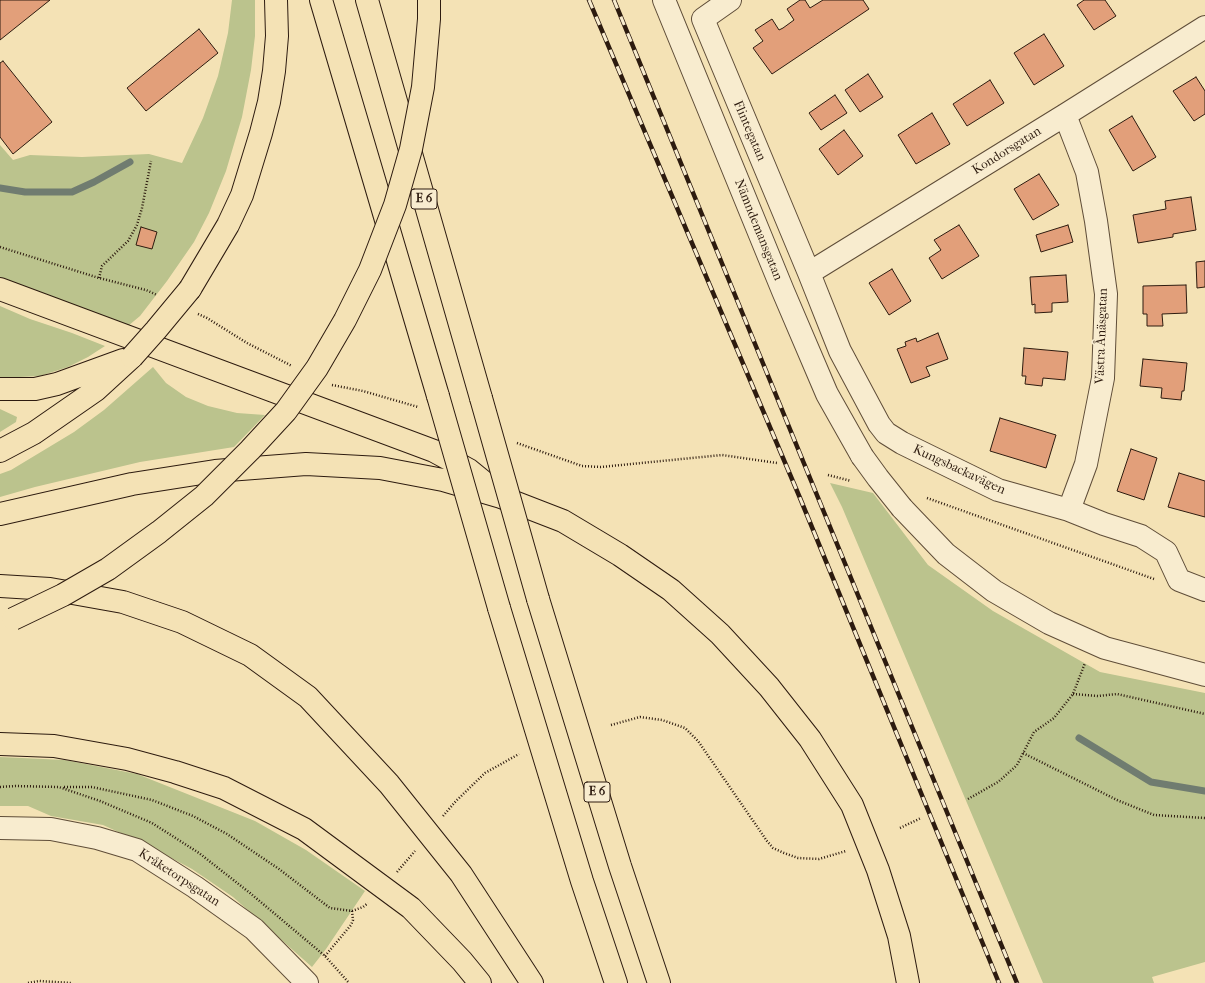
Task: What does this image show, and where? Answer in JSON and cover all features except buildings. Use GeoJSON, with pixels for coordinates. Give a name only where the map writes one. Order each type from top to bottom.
{"type":"FeatureCollection","features":[{"type":"Feature","properties":{"kind":"highway"},"geometry":{"type":"LineString","coordinates":[[0,451],[34,433],[90,382],[132,357],[190,289],[228,225],[242,195],[261,133],[274,71],[277,36],[276,0]]}},
{"type":"Feature","properties":{"kind":"highway"},"geometry":{"type":"LineString","coordinates":[[321,0],[432,402],[499,608],[582,881],[616,983]]}},
{"type":"Feature","properties":{"kind":"highway","name":"E 6"},"geometry":{"type":"LineString","coordinates":[[367,0],[538,599],[620,866],[660,983]]}},
{"type":"Feature","properties":{"kind":"highway"},"geometry":{"type":"LineString","coordinates":[[0,624],[64,595],[108,568],[159,532],[204,496],[286,411],[317,368],[345,320],[370,270],[395,205],[411,149],[423,87],[430,0]]}},
{"type":"Feature","properties":{"kind":"highway"},"geometry":{"type":"LineString","coordinates":[[0,289],[434,451],[469,470],[501,497]]}},
{"type":"Feature","properties":{"kind":"highway"},"geometry":{"type":"LineString","coordinates":[[0,389],[35,389],[57,384],[90,382]]}},
{"type":"Feature","properties":{"kind":"highway"},"geometry":{"type":"LineString","coordinates":[[0,514],[132,484],[215,471],[306,464],[380,468],[443,480],[501,497],[563,521],[620,555],[671,590],[720,634],[769,687],[810,739],[852,805],[878,870],[897,929],[908,983]]}},
{"type":"Feature","properties":{"kind":"highway"},"geometry":{"type":"LineString","coordinates":[[0,586],[50,589],[123,602],[182,622],[250,654],[308,697],[389,784],[456,868],[532,983]]}},
{"type":"Feature","properties":{"kind":"highway"},"geometry":{"type":"LineString","coordinates":[[0,744],[54,746],[127,759],[175,772],[224,788],[304,829],[411,908],[462,961],[480,983]]}},
{"type":"Feature","properties":{"kind":"street","name":"Nämndemansgatan"},"geometry":{"type":"LineString","coordinates":[[664,0],[783,291],[827,394],[862,456],[902,508],[946,554],[994,591],[1049,623],[1087,640]]}},
{"type":"Feature","properties":{"kind":"street","name":"Flintegatan"},"geometry":{"type":"LineString","coordinates":[[730,0],[703,19],[809,273]]}},
{"type":"Feature","properties":{"kind":"street","name":"Kondorsgatan"},"geometry":{"type":"LineString","coordinates":[[809,273],[1205,27]]}},
{"type":"Feature","properties":{"kind":"street","name":"Västra Ånäsgatan"},"geometry":{"type":"LineString","coordinates":[[1065,115],[1087,172],[1096,221],[1106,294],[1103,378],[1086,464],[1069,510]]}},
{"type":"Feature","properties":{"kind":"street","name":"Kungsbackavägen"},"geometry":{"type":"LineString","coordinates":[[809,273],[840,351],[879,424],[886,433],[926,456],[998,490],[1069,510],[1104,524],[1141,536],[1166,552],[1178,580]]}},
{"type":"Feature","properties":{"kind":"street"},"geometry":{"type":"LineString","coordinates":[[1178,580],[1205,590]]}},
{"type":"Feature","properties":{"kind":"street"},"geometry":{"type":"LineString","coordinates":[[1087,640],[1105,648],[1205,674]]}},
{"type":"Feature","properties":{"kind":"street","name":"Kråketorpsgatan"},"geometry":{"type":"LineString","coordinates":[[4,830],[51,829],[96,838],[136,850],[195,887],[254,929],[307,983]]}},
{"type":"Feature","properties":{"kind":"path"},"geometry":{"type":"LineString","coordinates":[[99,278],[102,266],[128,241],[137,225],[151,162]]}},
{"type":"Feature","properties":{"kind":"path"},"geometry":{"type":"LineString","coordinates":[[0,247],[99,278],[146,290],[159,296]]}},
{"type":"Feature","properties":{"kind":"path"},"geometry":{"type":"LineString","coordinates":[[193,311],[247,343],[293,367]]}},
{"type":"Feature","properties":{"kind":"path"},"geometry":{"type":"LineString","coordinates":[[328,383],[335,386],[432,402]]}},
{"type":"Feature","properties":{"kind":"path"},"geometry":{"type":"LineString","coordinates":[[513,442],[582,466],[623,466],[722,454],[777,463]]}},
{"type":"Feature","properties":{"kind":"path"},"geometry":{"type":"LineString","coordinates":[[828,475],[856,482]]}},
{"type":"Feature","properties":{"kind":"path"},"geometry":{"type":"LineString","coordinates":[[927,498],[1151,579],[1178,580]]}},
{"type":"Feature","properties":{"kind":"path"},"geometry":{"type":"LineString","coordinates":[[968,799],[998,782],[1017,764],[1034,732],[1054,718],[1074,694],[1084,666],[1087,640]]}},
{"type":"Feature","properties":{"kind":"path"},"geometry":{"type":"LineString","coordinates":[[1074,694],[1098,696],[1117,694],[1205,714]]}},
{"type":"Feature","properties":{"kind":"path"},"geometry":{"type":"LineString","coordinates":[[611,725],[640,717],[662,720],[685,728],[698,741],[774,848],[784,854],[798,858],[819,859],[846,851]]}},
{"type":"Feature","properties":{"kind":"path"},"geometry":{"type":"LineString","coordinates":[[1023,753],[1117,800],[1154,815],[1205,818]]}},
{"type":"Feature","properties":{"kind":"path"},"geometry":{"type":"LineString","coordinates":[[441,820],[456,801],[485,773],[519,754]]}},
{"type":"Feature","properties":{"kind":"path"},"geometry":{"type":"LineString","coordinates":[[59,787],[92,787],[152,800],[193,816],[227,834],[279,869],[330,908],[352,911],[363,907],[368,902]]}},
{"type":"Feature","properties":{"kind":"path"},"geometry":{"type":"LineString","coordinates":[[900,828],[921,818]]}},
{"type":"Feature","properties":{"kind":"path"},"geometry":{"type":"LineString","coordinates":[[396,873],[416,851]]}},
{"type":"Feature","properties":{"kind":"path"},"geometry":{"type":"LineString","coordinates":[[324,956],[351,925],[353,920],[352,911]]}},
{"type":"Feature","properties":{"kind":"path"},"geometry":{"type":"LineString","coordinates":[[28,983],[39,981],[71,983]]}},
{"type":"Feature","properties":{"kind":"green space"},"geometry":{"type":"Polygon","coordinates":[[[232,0],[255,0],[255,36],[251,70],[242,117],[226,171],[209,213],[194,242],[140,316],[128,326],[0,281],[0,145],[13,160],[30,155],[82,157],[149,154],[182,163],[203,118],[218,76],[228,33],[232,0]]]}},
{"type":"Feature","properties":{"kind":"green space"},"geometry":{"type":"Polygon","coordinates":[[[0,306],[30,319],[105,346],[68,367],[40,376],[0,378],[0,306]]]}},
{"type":"Feature","properties":{"kind":"green space"},"geometry":{"type":"Polygon","coordinates":[[[153,367],[166,383],[186,397],[208,406],[237,413],[265,415],[234,447],[140,462],[35,487],[0,497],[0,474],[11,470],[74,432],[104,410],[153,367]]]}},
{"type":"Feature","properties":{"kind":"green space"},"geometry":{"type":"Polygon","coordinates":[[[0,409],[17,417],[16,422],[0,432],[0,409]]]}},
{"type":"Feature","properties":{"kind":"green space"},"geometry":{"type":"Polygon","coordinates":[[[830,483],[873,493],[928,565],[993,611],[1100,672],[1205,693],[1205,962],[1152,977],[1154,983],[1043,983],[842,507],[830,483]]]}},
{"type":"Feature","properties":{"kind":"green space"},"geometry":{"type":"Polygon","coordinates":[[[0,757],[65,760],[137,774],[255,821],[306,850],[365,891],[312,967],[233,897],[192,869],[145,844],[103,825],[51,816],[28,806],[0,806],[0,757]]]}},
{"type":"Feature","properties":{"kind":"waterway"},"geometry":{"type":"LineString","coordinates":[[0,188],[25,192],[72,192],[94,182],[130,162]]}},
{"type":"Feature","properties":{"kind":"waterway"},"geometry":{"type":"LineString","coordinates":[[1079,738],[1151,782],[1205,791]]}},
{"type":"Feature","properties":{"kind":"railway"},"geometry":{"type":"LineString","coordinates":[[589,0],[800,498],[999,983]]}},
{"type":"Feature","properties":{"kind":"railway"},"geometry":{"type":"LineString","coordinates":[[614,0],[1017,983]]}}]}
